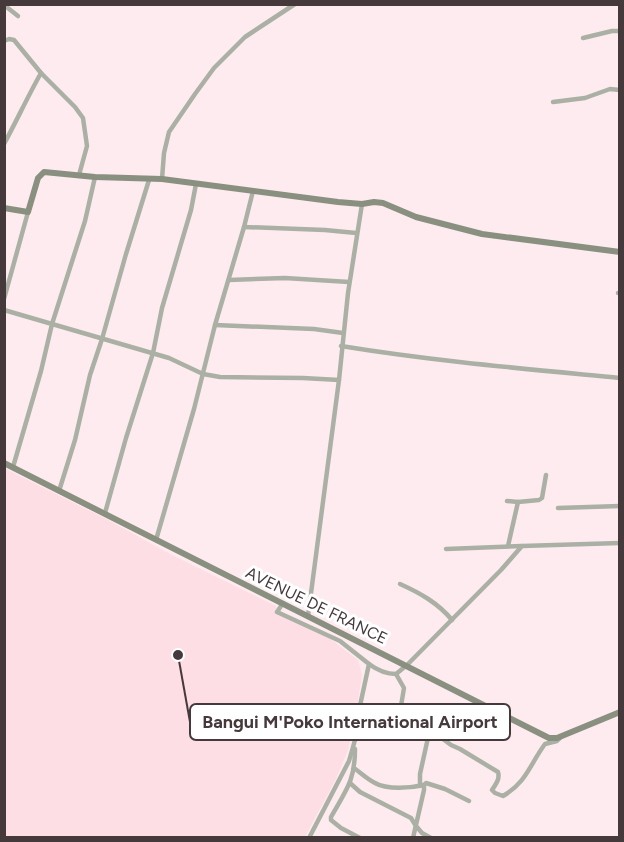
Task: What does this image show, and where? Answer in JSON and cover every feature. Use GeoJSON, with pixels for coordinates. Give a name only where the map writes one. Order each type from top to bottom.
{"type":"FeatureCollection","features":[{"type":"Feature","properties":{"kind":"main road"},"geometry":{"type":"LineString","coordinates":[[4,208],[28,212],[38,178],[44,172],[95,177],[162,179],[312,199],[362,204],[383,202],[416,217],[486,234],[620,252]]}},
{"type":"Feature","properties":{"kind":"main road","name":"AVENUE DE FRANCE"},"geometry":{"type":"LineString","coordinates":[[4,463],[549,738],[561,736]]}},
{"type":"Feature","properties":{"kind":"main road"},"geometry":{"type":"LineString","coordinates":[[561,736],[620,712]]}},
{"type":"Feature","properties":{"kind":"street"},"geometry":{"type":"LineString","coordinates":[[162,179],[164,153],[169,132],[216,66],[245,37],[295,4]]}},
{"type":"Feature","properties":{"kind":"street"},"geometry":{"type":"LineString","coordinates":[[4,5],[18,16]]}},
{"type":"Feature","properties":{"kind":"street"},"geometry":{"type":"LineString","coordinates":[[583,38],[620,31]]}},
{"type":"Feature","properties":{"kind":"street"},"geometry":{"type":"LineString","coordinates":[[4,41],[14,40],[83,118],[87,146],[79,175]]}},
{"type":"Feature","properties":{"kind":"street"},"geometry":{"type":"LineString","coordinates":[[4,144],[41,73]]}},
{"type":"Feature","properties":{"kind":"street"},"geometry":{"type":"LineString","coordinates":[[553,102],[585,98],[610,88],[620,90]]}},
{"type":"Feature","properties":{"kind":"street"},"geometry":{"type":"LineString","coordinates":[[13,467],[52,324],[86,221],[95,177]]}},
{"type":"Feature","properties":{"kind":"street"},"geometry":{"type":"LineString","coordinates":[[59,491],[75,440],[90,375],[148,180]]}},
{"type":"Feature","properties":{"kind":"street"},"geometry":{"type":"LineString","coordinates":[[105,513],[153,353],[162,305],[188,221],[196,184]]}},
{"type":"Feature","properties":{"kind":"street"},"geometry":{"type":"LineString","coordinates":[[156,540],[253,191]]}},
{"type":"Feature","properties":{"kind":"street"},"geometry":{"type":"LineString","coordinates":[[308,616],[339,380],[349,282],[362,204]]}},
{"type":"Feature","properties":{"kind":"street"},"geometry":{"type":"LineString","coordinates":[[4,299],[28,212]]}},
{"type":"Feature","properties":{"kind":"street"},"geometry":{"type":"LineString","coordinates":[[244,227],[357,233]]}},
{"type":"Feature","properties":{"kind":"street"},"geometry":{"type":"LineString","coordinates":[[229,280],[285,278],[349,282]]}},
{"type":"Feature","properties":{"kind":"street"},"geometry":{"type":"LineString","coordinates":[[4,310],[153,353],[203,374],[220,377],[339,380]]}},
{"type":"Feature","properties":{"kind":"street"},"geometry":{"type":"LineString","coordinates":[[215,325],[314,329],[343,333]]}},
{"type":"Feature","properties":{"kind":"street"},"geometry":{"type":"LineString","coordinates":[[341,346],[469,363],[620,378]]}},
{"type":"Feature","properties":{"kind":"street"},"geometry":{"type":"LineString","coordinates":[[507,501],[541,499],[546,475]]}},
{"type":"Feature","properties":{"kind":"street"},"geometry":{"type":"LineString","coordinates":[[508,546],[519,502]]}},
{"type":"Feature","properties":{"kind":"street"},"geometry":{"type":"LineString","coordinates":[[558,508],[620,506]]}},
{"type":"Feature","properties":{"kind":"street"},"geometry":{"type":"LineString","coordinates":[[447,549],[620,543]]}},
{"type":"Feature","properties":{"kind":"street"},"geometry":{"type":"LineString","coordinates":[[283,603],[278,612],[340,641],[374,668],[388,674],[396,674],[452,620],[522,546]]}},
{"type":"Feature","properties":{"kind":"street"},"geometry":{"type":"LineString","coordinates":[[400,584],[414,590],[438,606],[452,620]]}},
{"type":"Feature","properties":{"kind":"street"},"geometry":{"type":"LineString","coordinates":[[360,837],[341,828],[331,820],[331,817],[350,783],[354,768],[358,715],[369,664]]}},
{"type":"Feature","properties":{"kind":"street"},"geometry":{"type":"LineString","coordinates":[[396,674],[404,688],[398,724],[409,730]]}},
{"type":"Feature","properties":{"kind":"street"},"geometry":{"type":"LineString","coordinates":[[402,705],[431,724],[451,745],[498,772],[498,782],[492,790],[503,796],[512,791],[525,778],[537,754],[545,744],[557,741],[561,736]]}},
{"type":"Feature","properties":{"kind":"street"},"geometry":{"type":"LineString","coordinates":[[413,837],[424,790],[420,774],[431,724]]}},
{"type":"Feature","properties":{"kind":"street"},"geometry":{"type":"LineString","coordinates":[[309,837],[349,761],[355,740]]}},
{"type":"Feature","properties":{"kind":"street"},"geometry":{"type":"LineString","coordinates":[[354,768],[377,785],[401,788],[429,783],[469,801]]}},
{"type":"Feature","properties":{"kind":"street"},"geometry":{"type":"LineString","coordinates":[[350,783],[360,792],[411,818],[422,833],[431,837]]}},
{"type":"Feature","properties":{"kind":"shaded area"},"geometry":{"type":"Polygon","coordinates":[[[4,468],[276,606],[276,613],[329,638],[358,660],[362,675],[348,750],[336,779],[305,837],[5,837],[4,468]]]}},
{"type":"Feature","properties":{"kind":"place","name":"Bangui M'Poko International Airport"},"geometry":{"type":"Point","coordinates":[178,655]}}]}
